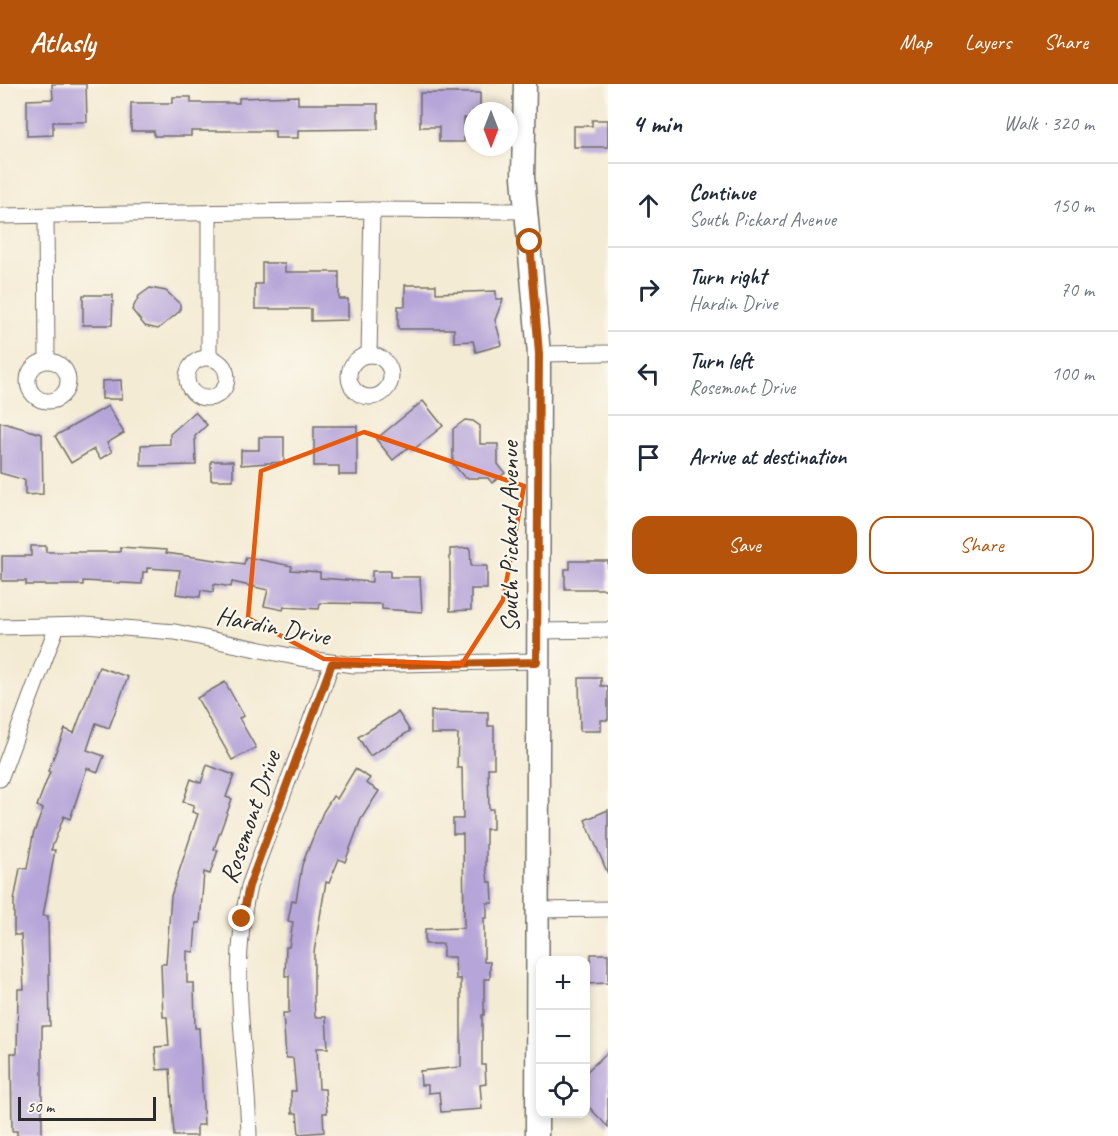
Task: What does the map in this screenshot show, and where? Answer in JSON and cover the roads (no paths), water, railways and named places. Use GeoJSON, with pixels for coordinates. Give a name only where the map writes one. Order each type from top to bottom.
{"type":"FeatureCollection","features":[{"type":"Feature","properties":{"kind":"street","name":"South Pickard Avenue"},"geometry":{"type":"LineString","coordinates":[[525,84],[523,177],[539,354],[537,1136]]}},
{"type":"Feature","properties":{"kind":"street"},"geometry":{"type":"LineString","coordinates":[[369,355],[372,210]]}},
{"type":"Feature","properties":{"kind":"street"},"geometry":{"type":"LineString","coordinates":[[0,216],[372,210],[526,211]]}},
{"type":"Feature","properties":{"kind":"street"},"geometry":{"type":"LineString","coordinates":[[209,213],[209,358]]}},
{"type":"Feature","properties":{"kind":"street"},"geometry":{"type":"LineString","coordinates":[[46,216],[47,360]]}},
{"type":"Feature","properties":{"kind":"street"},"geometry":{"type":"LineString","coordinates":[[539,354],[608,352]]}},
{"type":"Feature","properties":{"kind":"street","name":"Hardin Drive"},"geometry":{"type":"LineString","coordinates":[[0,627],[85,625],[175,632],[332,663],[389,665],[537,662]]}},
{"type":"Feature","properties":{"kind":"street"},"geometry":{"type":"LineString","coordinates":[[0,779],[57,626]]}},
{"type":"Feature","properties":{"kind":"street"},"geometry":{"type":"LineString","coordinates":[[537,631],[608,630]]}},
{"type":"Feature","properties":{"kind":"street","name":"Rosemont Drive"},"geometry":{"type":"LineString","coordinates":[[249,1136],[238,990],[242,919],[249,886],[332,663]]}},
{"type":"Feature","properties":{"kind":"street"},"geometry":{"type":"LineString","coordinates":[[537,910],[608,909]]}}]}
